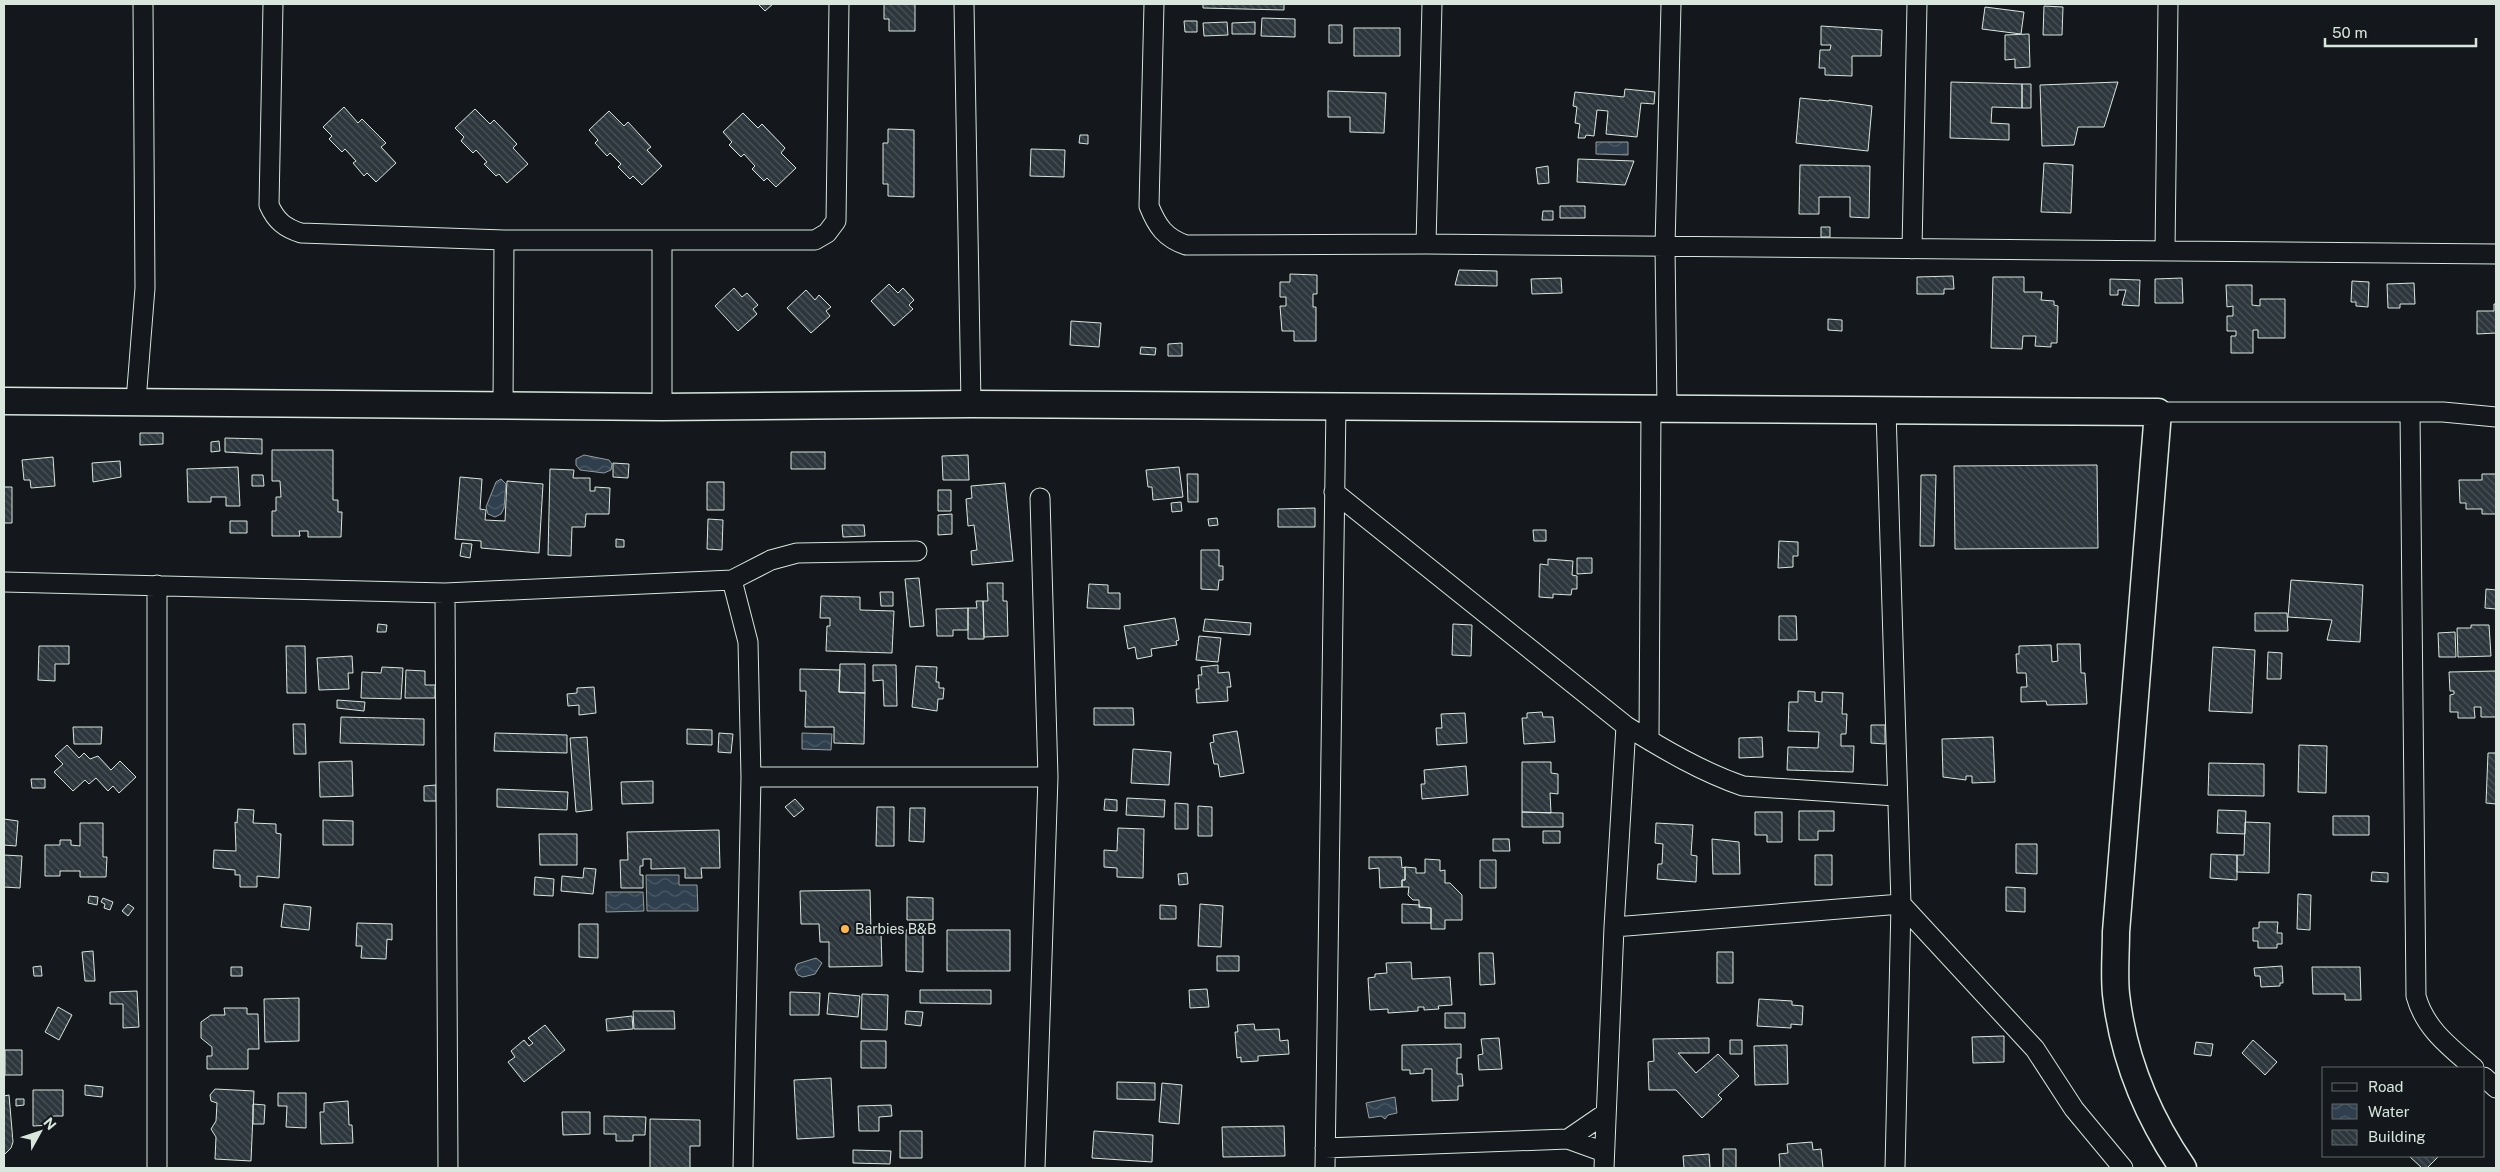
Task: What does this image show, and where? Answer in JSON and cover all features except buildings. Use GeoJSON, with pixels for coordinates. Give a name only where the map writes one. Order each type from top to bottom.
{"type":"FeatureCollection","features":[{"type":"Feature","properties":{"kind":"street"},"geometry":{"type":"LineString","coordinates":[[136,401],[145,288],[143,4]]}},
{"type":"Feature","properties":{"kind":"street"},"geometry":{"type":"LineString","coordinates":[[273,4],[269,205],[274,216],[282,225],[301,233],[504,240],[815,240],[832,227],[836,220],[839,4]]}},
{"type":"Feature","properties":{"kind":"street"},"geometry":{"type":"LineString","coordinates":[[964,4],[971,404]]}},
{"type":"Feature","properties":{"kind":"street"},"geometry":{"type":"LineString","coordinates":[[1154,4],[1149,206],[1163,232],[1172,241],[1186,245],[1426,244],[2496,254]]}},
{"type":"Feature","properties":{"kind":"street"},"geometry":{"type":"LineString","coordinates":[[1426,244],[1432,4]]}},
{"type":"Feature","properties":{"kind":"street"},"geometry":{"type":"LineString","coordinates":[[1649,740],[1670,4]]}},
{"type":"Feature","properties":{"kind":"street"},"geometry":{"type":"LineString","coordinates":[[1912,249],[1917,4]]}},
{"type":"Feature","properties":{"kind":"street"},"geometry":{"type":"LineString","coordinates":[[2165,251],[2168,4]]}},
{"type":"Feature","properties":{"kind":"street"},"geometry":{"type":"LineString","coordinates":[[503,406],[504,240]]}},
{"type":"Feature","properties":{"kind":"street"},"geometry":{"type":"LineString","coordinates":[[662,240],[662,407]]}},
{"type":"Feature","properties":{"kind":"street"},"geometry":{"type":"LineString","coordinates":[[4,401],[662,407],[971,404],[2158,412],[2443,412],[2496,416]]}},
{"type":"Feature","properties":{"kind":"street"},"geometry":{"type":"LineString","coordinates":[[1325,1168],[1336,406]]}},
{"type":"Feature","properties":{"kind":"street"},"geometry":{"type":"LineString","coordinates":[[1886,410],[1896,796],[1901,904],[1895,1168]]}},
{"type":"Feature","properties":{"kind":"street"},"geometry":{"type":"LineString","coordinates":[[2158,412],[2116,932],[2116,993],[2126,1046],[2140,1090],[2167,1145],[2183,1168]]}},
{"type":"Feature","properties":{"kind":"street"},"geometry":{"type":"LineString","coordinates":[[2410,412],[2416,996],[2423,1016],[2434,1032],[2473,1067]]}},
{"type":"Feature","properties":{"kind":"street"},"geometry":{"type":"LineString","coordinates":[[1334,492],[1626,726],[1649,740],[1723,779],[1743,786],[1896,796]]}},
{"type":"Feature","properties":{"kind":"street"},"geometry":{"type":"LineString","coordinates":[[1035,1168],[1048,777],[1040,498]]}},
{"type":"Feature","properties":{"kind":"street"},"geometry":{"type":"LineString","coordinates":[[4,582],[445,593],[732,580],[771,560],[797,553],[917,551]]}},
{"type":"Feature","properties":{"kind":"street"},"geometry":{"type":"LineString","coordinates":[[732,580],[748,642],[751,777],[743,1168]]}},
{"type":"Feature","properties":{"kind":"street"},"geometry":{"type":"LineString","coordinates":[[157,585],[157,1168]]}},
{"type":"Feature","properties":{"kind":"street"},"geometry":{"type":"LineString","coordinates":[[445,593],[448,1168]]}},
{"type":"Feature","properties":{"kind":"street"},"geometry":{"type":"LineString","coordinates":[[1568,1139],[1604,1160],[1614,927],[1626,726]]}},
{"type":"Feature","properties":{"kind":"street"},"geometry":{"type":"LineString","coordinates":[[751,777],[1048,777]]}},
{"type":"Feature","properties":{"kind":"street"},"geometry":{"type":"LineString","coordinates":[[1614,927],[1901,904]]}},
{"type":"Feature","properties":{"kind":"street"},"geometry":{"type":"LineString","coordinates":[[1901,904],[2035,1049],[2074,1109],[2123,1168]]}},
{"type":"Feature","properties":{"kind":"street"},"geometry":{"type":"LineString","coordinates":[[2485,1078],[2496,1088]]}},
{"type":"Feature","properties":{"kind":"street"},"geometry":{"type":"LineString","coordinates":[[1325,1148],[1568,1139],[1606,1113]]}},
{"type":"Feature","properties":{"kind":"water"},"geometry":{"type":"Polygon","coordinates":[[[1596,142],[1628,142],[1628,155],[1596,154],[1596,142]]]}},
{"type":"Feature","properties":{"kind":"water"},"geometry":{"type":"Polygon","coordinates":[[[584,455],[609,460],[612,464],[611,470],[604,473],[580,470],[576,465],[576,459],[584,455]]]}},
{"type":"Feature","properties":{"kind":"water"},"geometry":{"type":"Polygon","coordinates":[[[501,479],[506,484],[504,508],[501,514],[495,517],[488,514],[486,507],[496,482],[501,479]]]}},
{"type":"Feature","properties":{"kind":"water"},"geometry":{"type":"Polygon","coordinates":[[[802,733],[832,734],[831,750],[802,749],[802,733]]]}},
{"type":"Feature","properties":{"kind":"water"},"geometry":{"type":"Polygon","coordinates":[[[646,875],[679,875],[679,885],[697,885],[698,911],[647,911],[646,875]]]}},
{"type":"Feature","properties":{"kind":"water"},"geometry":{"type":"Polygon","coordinates":[[[606,892],[643,892],[644,911],[606,912],[606,892]]]}},
{"type":"Feature","properties":{"kind":"water"},"geometry":{"type":"Polygon","coordinates":[[[816,958],[822,963],[815,974],[803,977],[798,975],[795,969],[797,964],[816,958]]]}},
{"type":"Feature","properties":{"kind":"water"},"geometry":{"type":"Polygon","coordinates":[[[1395,1097],[1397,1113],[1388,1115],[1385,1119],[1381,1116],[1369,1118],[1366,1103],[1395,1097]]]}},
{"type":"Feature","properties":{"kind":"place","name":"Barbies B&B"},"geometry":{"type":"Point","coordinates":[845,929]}}]}
